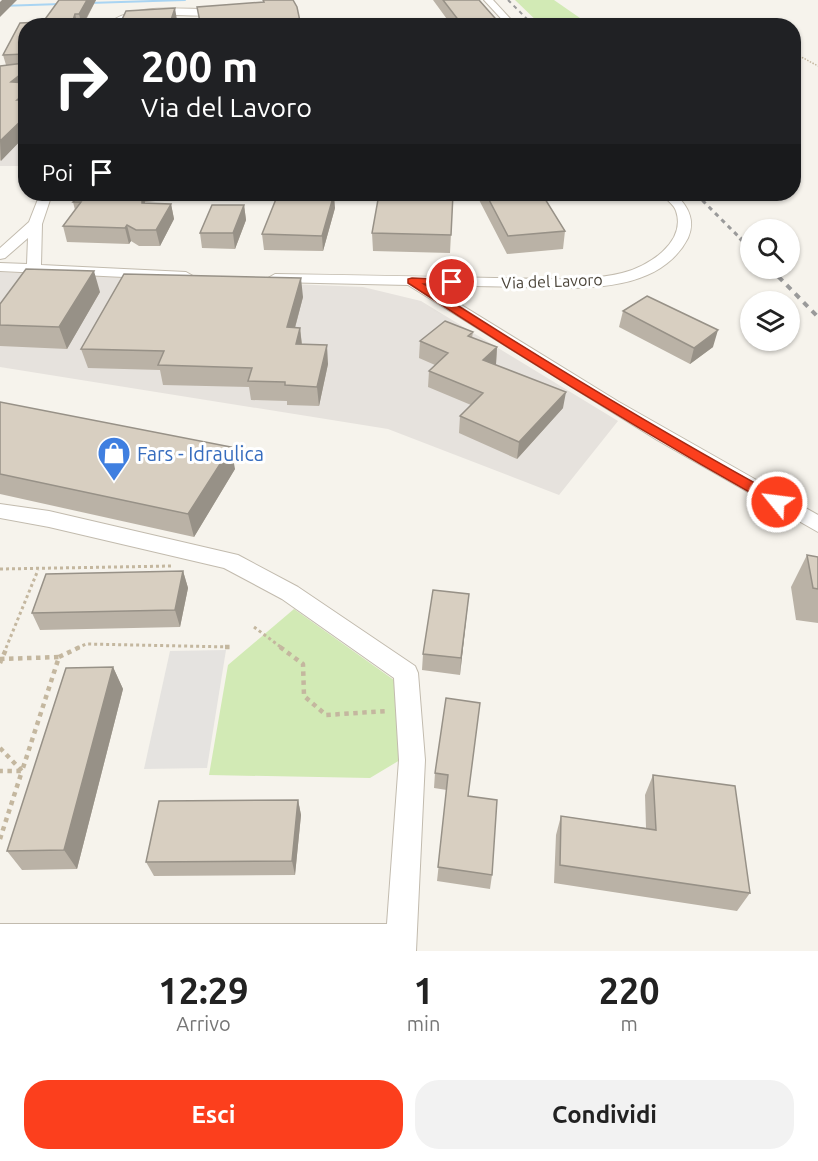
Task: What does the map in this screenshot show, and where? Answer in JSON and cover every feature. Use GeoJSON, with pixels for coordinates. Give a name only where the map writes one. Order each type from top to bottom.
{"type":"FeatureCollection","features":[{"type":"Feature","properties":{"kind":"street"},"geometry":{"type":"LineString","coordinates":[[488,0],[505,18]]}},
{"type":"Feature","properties":{"kind":"street"},"geometry":{"type":"LineString","coordinates":[[118,18],[135,14],[235,11]]}},
{"type":"Feature","properties":{"kind":"street"},"geometry":{"type":"LineString","coordinates":[[34,268],[34,224],[43,201]]}},
{"type":"Feature","properties":{"kind":"street","name":"Via del Lavoro"},"geometry":{"type":"LineString","coordinates":[[261,278],[594,282],[631,275],[656,263],[676,247],[686,227],[683,209],[675,201]]}},
{"type":"Feature","properties":{"kind":"street"},"geometry":{"type":"LineString","coordinates":[[0,255],[34,224]]}},
{"type":"Feature","properties":{"kind":"street"},"geometry":{"type":"LineString","coordinates":[[0,267],[203,276]]}},
{"type":"Feature","properties":{"kind":"street"},"geometry":{"type":"LineString","coordinates":[[412,281],[524,353],[686,451],[818,524]]}},
{"type":"Feature","properties":{"kind":"street"},"geometry":{"type":"LineString","coordinates":[[0,511],[49,519],[230,561],[290,593],[406,673],[412,760],[402,945],[0,939]]}},
{"type":"Feature","properties":{"kind":"path"},"geometry":{"type":"LineString","coordinates":[[801,57],[818,66]]}},
{"type":"Feature","properties":{"kind":"path"},"geometry":{"type":"LineString","coordinates":[[0,569],[174,566],[195,552]]}},
{"type":"Feature","properties":{"kind":"path"},"geometry":{"type":"LineString","coordinates":[[38,569],[1,660],[59,657],[86,644],[232,647]]}},
{"type":"Feature","properties":{"kind":"path"},"geometry":{"type":"LineString","coordinates":[[254,627],[303,664],[304,696],[326,715],[409,710]]}},
{"type":"Feature","properties":{"kind":"path"},"geometry":{"type":"LineString","coordinates":[[0,839],[59,657]]}},
{"type":"Feature","properties":{"kind":"path"},"geometry":{"type":"LineString","coordinates":[[0,748],[22,771]]}},
{"type":"Feature","properties":{"kind":"path"},"geometry":{"type":"LineString","coordinates":[[0,771],[22,771]]}},
{"type":"Feature","properties":{"kind":"shaded area"},"geometry":{"type":"Polygon","coordinates":[[[18,75],[18,166],[0,166],[0,76],[18,75]]]}},
{"type":"Feature","properties":{"kind":"shaded area"},"geometry":{"type":"Polygon","coordinates":[[[0,272],[363,287],[421,301],[618,421],[559,495],[388,429],[0,367],[0,272]]]}},
{"type":"Feature","properties":{"kind":"shaded area"},"geometry":{"type":"Polygon","coordinates":[[[226,650],[207,768],[144,769],[170,651],[226,650]]]}},
{"type":"Feature","properties":{"kind":"green space"},"geometry":{"type":"Polygon","coordinates":[[[515,0],[554,0],[580,18],[534,18],[515,0]]]}},
{"type":"Feature","properties":{"kind":"green space"},"geometry":{"type":"Polygon","coordinates":[[[294,609],[401,685],[400,760],[370,778],[209,775],[228,665],[294,609]]]}},
{"type":"Feature","properties":{"kind":"building"},"geometry":{"type":"Polygon","coordinates":[[[59,0],[87,0],[79,14],[75,14],[74,18],[46,18],[59,0]]]}},
{"type":"Feature","properties":{"kind":"building"},"geometry":{"type":"Polygon","coordinates":[[[263,0],[293,0],[299,18],[199,18],[197,7],[264,2],[263,0]]]}},
{"type":"Feature","properties":{"kind":"building"},"geometry":{"type":"Polygon","coordinates":[[[443,0],[479,0],[495,18],[457,18],[443,0]]]}},
{"type":"Feature","properties":{"kind":"building"},"geometry":{"type":"Polygon","coordinates":[[[175,8],[172,18],[123,18],[126,11],[175,8]]]}},
{"type":"Feature","properties":{"kind":"building"},"geometry":{"type":"Polygon","coordinates":[[[18,27],[18,54],[3,55],[18,27]]]}},
{"type":"Feature","properties":{"kind":"building"},"geometry":{"type":"Polygon","coordinates":[[[18,64],[18,76],[11,82],[18,82],[18,124],[0,141],[0,66],[18,64]]]}},
{"type":"Feature","properties":{"kind":"building"},"geometry":{"type":"Polygon","coordinates":[[[142,201],[142,203],[171,204],[156,230],[136,230],[127,225],[125,228],[63,226],[81,202],[73,202],[142,201]]]}},
{"type":"Feature","properties":{"kind":"building"},"geometry":{"type":"Polygon","coordinates":[[[275,201],[332,201],[322,236],[262,234],[275,201]]]}},
{"type":"Feature","properties":{"kind":"building"},"geometry":{"type":"Polygon","coordinates":[[[378,201],[453,201],[451,235],[372,233],[378,201]]]}},
{"type":"Feature","properties":{"kind":"building"},"geometry":{"type":"Polygon","coordinates":[[[490,201],[546,201],[565,231],[508,236],[490,201]]]}},
{"type":"Feature","properties":{"kind":"building"},"geometry":{"type":"Polygon","coordinates":[[[212,205],[244,205],[233,233],[200,233],[212,205]]]}},
{"type":"Feature","properties":{"kind":"building"},"geometry":{"type":"Polygon","coordinates":[[[26,269],[94,271],[59,327],[0,325],[0,304],[26,269]]]}},
{"type":"Feature","properties":{"kind":"building"},"geometry":{"type":"Polygon","coordinates":[[[124,274],[301,278],[287,327],[300,328],[296,344],[327,345],[317,387],[285,385],[285,382],[248,381],[252,368],[158,365],[164,351],[81,349],[124,274]]]}},
{"type":"Feature","properties":{"kind":"building"},"geometry":{"type":"Polygon","coordinates":[[[647,296],[718,330],[694,348],[623,311],[647,296]]]}},
{"type":"Feature","properties":{"kind":"building"},"geometry":{"type":"Polygon","coordinates":[[[445,321],[473,332],[468,336],[497,347],[483,360],[566,392],[519,442],[460,416],[483,393],[429,371],[448,353],[420,341],[445,321]]]}},
{"type":"Feature","properties":{"kind":"building","name":"Fars - Idraulica"},"geometry":{"type":"Polygon","coordinates":[[[0,402],[231,447],[188,514],[0,474],[0,402]]]}},
{"type":"Feature","properties":{"kind":"building"},"geometry":{"type":"Polygon","coordinates":[[[807,555],[818,557],[818,589],[813,588],[807,555]]]}},
{"type":"Feature","properties":{"kind":"building"},"geometry":{"type":"Polygon","coordinates":[[[183,571],[175,610],[32,613],[46,574],[183,571]]]}},
{"type":"Feature","properties":{"kind":"building"},"geometry":{"type":"Polygon","coordinates":[[[433,590],[469,594],[461,658],[423,654],[433,590]]]}},
{"type":"Feature","properties":{"kind":"building"},"geometry":{"type":"Polygon","coordinates":[[[113,667],[64,850],[7,851],[66,668],[113,667]]]}},
{"type":"Feature","properties":{"kind":"building"},"geometry":{"type":"Polygon","coordinates":[[[446,698],[480,703],[468,796],[497,800],[492,875],[438,867],[448,775],[435,773],[446,698]]]}},
{"type":"Feature","properties":{"kind":"building"},"geometry":{"type":"Polygon","coordinates":[[[653,775],[735,786],[750,893],[560,865],[561,816],[656,830],[653,775]]]}},
{"type":"Feature","properties":{"kind":"building"},"geometry":{"type":"Polygon","coordinates":[[[298,800],[292,861],[146,862],[159,801],[298,800]]]}},
{"type":"Feature","properties":{"kind":"waterway"},"geometry":{"type":"LineString","coordinates":[[89,3],[185,0]]}},
{"type":"Feature","properties":{"kind":"waterway"},"geometry":{"type":"LineString","coordinates":[[0,6],[61,4]]}},
{"type":"Feature","properties":{"kind":"railway"},"geometry":{"type":"LineString","coordinates":[[508,0],[526,18]]}},
{"type":"Feature","properties":{"kind":"railway"},"geometry":{"type":"LineString","coordinates":[[703,201],[740,238]]}},
{"type":"Feature","properties":{"kind":"railway"},"geometry":{"type":"LineString","coordinates":[[781,279],[818,317]]}},
{"type":"Feature","properties":{"kind":"place","name":"Fars - Idraulica"},"geometry":{"type":"Point","coordinates":[114,482]}},
{"type":"Feature","properties":{"kind":"route"},"geometry":{"type":"LineString","coordinates":[[452,282],[412,281],[524,353],[696,457],[777,502]]}}]}
